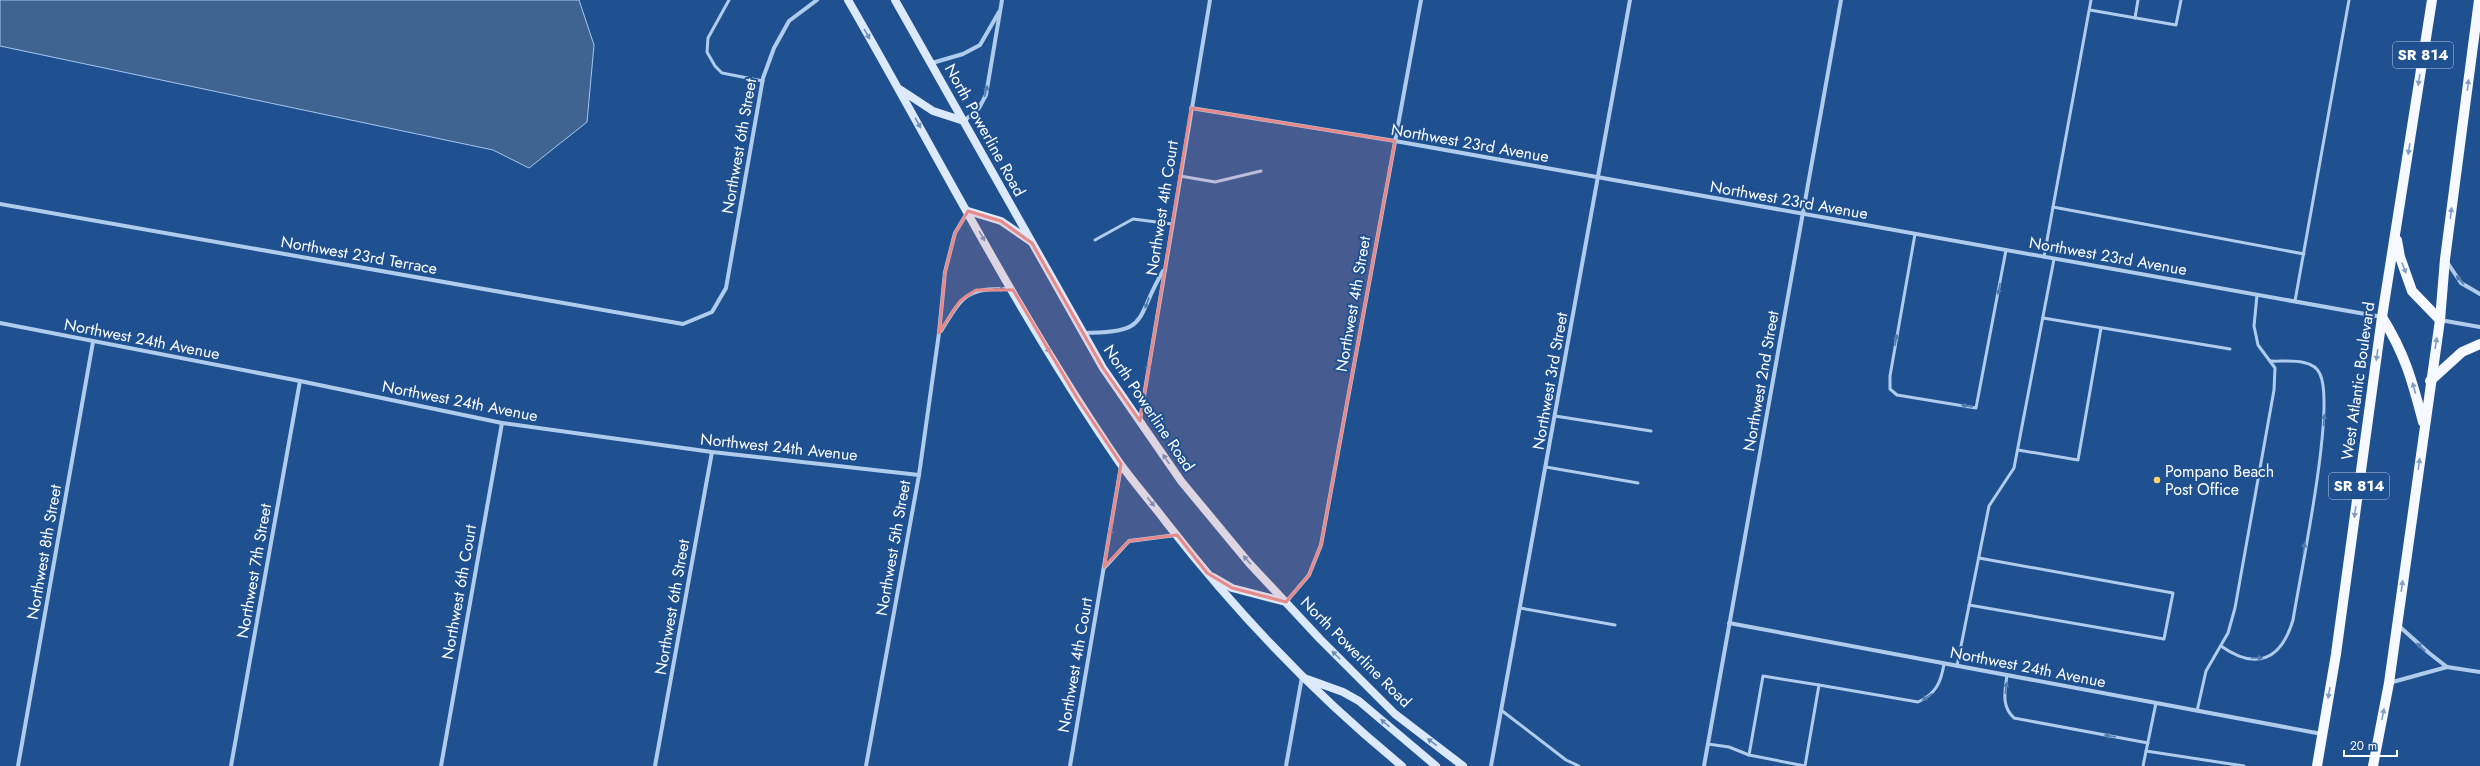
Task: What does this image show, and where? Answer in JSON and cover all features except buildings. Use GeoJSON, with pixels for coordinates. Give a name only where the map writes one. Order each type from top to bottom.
{"type":"FeatureCollection","features":[{"type":"Feature","properties":{"kind":"main road"},"geometry":{"type":"LineString","coordinates":[[848,0],[1013,290],[1077,398],[1121,464],[1207,574],[1302,677],[1402,766]]}},
{"type":"Feature","properties":{"kind":"main road","name":"North Powerline Road"},"geometry":{"type":"LineString","coordinates":[[895,0],[932,63],[1103,368],[1181,481],[1249,563],[1394,714],[1463,766]]}},
{"type":"Feature","properties":{"kind":"main road","name":"West Atlantic Boulevard"},"geometry":{"type":"LineString","coordinates":[[2317,766],[2336,654],[2382,317],[2432,0]]}},
{"type":"Feature","properties":{"kind":"main road","name":"SR 814"},"geometry":{"type":"LineString","coordinates":[[2373,766],[2389,683],[2430,381],[2440,320],[2445,259],[2479,0]]}},
{"type":"Feature","properties":{"kind":"main road"},"geometry":{"type":"LineString","coordinates":[[899,89],[933,111],[964,121]]}},
{"type":"Feature","properties":{"kind":"main road"},"geometry":{"type":"LineString","coordinates":[[968,211],[1001,221],[1032,243]]}},
{"type":"Feature","properties":{"kind":"main road"},"geometry":{"type":"LineString","coordinates":[[2396,230],[2400,257],[2412,291],[2440,320]]}},
{"type":"Feature","properties":{"kind":"main road"},"geometry":{"type":"LineString","coordinates":[[2382,317],[2400,345],[2410,373],[2424,426]]}},
{"type":"Feature","properties":{"kind":"main road"},"geometry":{"type":"LineString","coordinates":[[2430,381],[2462,352],[2480,344]]}},
{"type":"Feature","properties":{"kind":"main road"},"geometry":{"type":"LineString","coordinates":[[1207,574],[1232,588],[1286,602]]}},
{"type":"Feature","properties":{"kind":"main road"},"geometry":{"type":"LineString","coordinates":[[1302,677],[1343,692],[1359,701],[1436,766]]}},
{"type":"Feature","properties":{"kind":"street","name":"Northwest 6th Street"},"geometry":{"type":"LineString","coordinates":[[712,312],[726,288],[763,81],[774,48],[789,21],[817,0]]}},
{"type":"Feature","properties":{"kind":"street"},"geometry":{"type":"LineString","coordinates":[[964,121],[978,108],[986,95],[1002,0]]}},
{"type":"Feature","properties":{"kind":"street","name":"Northwest 4th Court"},"geometry":{"type":"LineString","coordinates":[[1140,421],[1210,0]]}},
{"type":"Feature","properties":{"kind":"street","name":"Northwest 4th Street"},"geometry":{"type":"LineString","coordinates":[[1286,602],[1309,575],[1321,546],[1421,0]]}},
{"type":"Feature","properties":{"kind":"street","name":"Northwest 3rd Street"},"geometry":{"type":"LineString","coordinates":[[1491,766],[1599,179],[1630,0]]}},
{"type":"Feature","properties":{"kind":"street","name":"Northwest 2nd Street"},"geometry":{"type":"LineString","coordinates":[[1704,766],[1804,214],[1841,0]]}},
{"type":"Feature","properties":{"kind":"street"},"geometry":{"type":"LineString","coordinates":[[932,63],[963,54],[980,45],[1000,10]]}},
{"type":"Feature","properties":{"kind":"street","name":"Northwest 23rd Avenue"},"geometry":{"type":"LineString","coordinates":[[1191,108],[1395,141],[1599,179],[2382,317]]}},
{"type":"Feature","properties":{"kind":"street","name":"Northwest 23rd Terrace"},"geometry":{"type":"LineString","coordinates":[[0,204],[683,324],[712,312]]}},
{"type":"Feature","properties":{"kind":"street","name":"Northwest 5th Street"},"geometry":{"type":"LineString","coordinates":[[866,766],[919,475],[939,333],[945,272],[955,233],[968,211]]}},
{"type":"Feature","properties":{"kind":"street"},"geometry":{"type":"LineString","coordinates":[[2445,259],[2461,283],[2480,294]]}},
{"type":"Feature","properties":{"kind":"street"},"geometry":{"type":"LineString","coordinates":[[1083,333],[1115,333],[1130,328],[1142,317],[1152,290],[1165,269]]}},
{"type":"Feature","properties":{"kind":"street","name":"Northwest 5th Street"},"geometry":{"type":"LineString","coordinates":[[939,333],[960,301],[976,290],[1013,290]]}},
{"type":"Feature","properties":{"kind":"street"},"geometry":{"type":"LineString","coordinates":[[2440,320],[2480,327]]}},
{"type":"Feature","properties":{"kind":"street","name":"Northwest 24th Avenue"},"geometry":{"type":"LineString","coordinates":[[0,323],[300,381],[502,423],[712,452],[919,475]]}},
{"type":"Feature","properties":{"kind":"street","name":"Northwest 8th Street"},"geometry":{"type":"LineString","coordinates":[[18,766],[93,342]]}},
{"type":"Feature","properties":{"kind":"street","name":"Northwest 7th Street"},"geometry":{"type":"LineString","coordinates":[[231,766],[300,381]]}},
{"type":"Feature","properties":{"kind":"street","name":"Northwest 6th Court"},"geometry":{"type":"LineString","coordinates":[[441,766],[502,423]]}},
{"type":"Feature","properties":{"kind":"street","name":"Northwest 6th Street"},"geometry":{"type":"LineString","coordinates":[[655,766],[712,452]]}},
{"type":"Feature","properties":{"kind":"street","name":"Northwest 4th Court"},"geometry":{"type":"LineString","coordinates":[[1070,766],[1121,464]]}},
{"type":"Feature","properties":{"kind":"street"},"geometry":{"type":"LineString","coordinates":[[1104,567],[1129,541],[1177,535]]}},
{"type":"Feature","properties":{"kind":"street","name":"Northwest 24th Avenue"},"geometry":{"type":"LineString","coordinates":[[1729,624],[2322,734]]}},
{"type":"Feature","properties":{"kind":"street"},"geometry":{"type":"LineString","coordinates":[[2397,624],[2429,654],[2447,667]]}},
{"type":"Feature","properties":{"kind":"street"},"geometry":{"type":"LineString","coordinates":[[2389,683],[2447,667],[2480,672]]}},
{"type":"Feature","properties":{"kind":"street"},"geometry":{"type":"LineString","coordinates":[[1286,766],[1302,677]]}},
{"type":"Feature","properties":{"kind":"lane"},"geometry":{"type":"LineString","coordinates":[[729,0],[708,38],[707,52],[715,66],[722,73],[763,81]]}},
{"type":"Feature","properties":{"kind":"lane"},"geometry":{"type":"LineString","coordinates":[[2044,257],[2091,0]]}},
{"type":"Feature","properties":{"kind":"lane"},"geometry":{"type":"LineString","coordinates":[[2134,18],[2138,0]]}},
{"type":"Feature","properties":{"kind":"lane"},"geometry":{"type":"LineString","coordinates":[[2090,10],[2176,25],[2181,0]]}},
{"type":"Feature","properties":{"kind":"lane"},"geometry":{"type":"LineString","coordinates":[[2295,301],[2349,0]]}},
{"type":"Feature","properties":{"kind":"lane"},"geometry":{"type":"LineString","coordinates":[[1180,176],[1215,182],[1261,170]]}},
{"type":"Feature","properties":{"kind":"lane"},"geometry":{"type":"LineString","coordinates":[[2053,207],[2304,254]]}},
{"type":"Feature","properties":{"kind":"lane"},"geometry":{"type":"LineString","coordinates":[[1095,240],[1133,219],[1172,224]]}},
{"type":"Feature","properties":{"kind":"lane"},"geometry":{"type":"LineString","coordinates":[[1915,234],[1890,376],[1890,389],[1897,395],[1976,408],[2006,250]]}},
{"type":"Feature","properties":{"kind":"lane"},"geometry":{"type":"LineString","coordinates":[[1957,666],[1989,506],[2014,468],[2054,259]]}},
{"type":"Feature","properties":{"kind":"lane"},"geometry":{"type":"LineString","coordinates":[[2197,711],[2206,671],[2222,646],[2228,633],[2234,608],[2274,390],[2275,368],[2258,345],[2254,312],[2257,295]]}},
{"type":"Feature","properties":{"kind":"lane"},"geometry":{"type":"LineString","coordinates":[[2042,318],[2230,349]]}},
{"type":"Feature","properties":{"kind":"lane"},"geometry":{"type":"LineString","coordinates":[[2018,450],[2078,460],[2101,328]]}},
{"type":"Feature","properties":{"kind":"lane"},"geometry":{"type":"LineString","coordinates":[[2222,646],[2232,654],[2262,659],[2276,653],[2288,636],[2293,620],[2321,450],[2324,415],[2323,390],[2320,373],[2311,365],[2270,361]]}},
{"type":"Feature","properties":{"kind":"lane"},"geometry":{"type":"LineString","coordinates":[[1555,416],[1651,431]]}},
{"type":"Feature","properties":{"kind":"lane"},"geometry":{"type":"LineString","coordinates":[[1546,467],[1638,483]]}},
{"type":"Feature","properties":{"kind":"lane"},"geometry":{"type":"LineString","coordinates":[[1969,605],[2164,639],[2173,593],[1979,558]]}},
{"type":"Feature","properties":{"kind":"lane"},"geometry":{"type":"LineString","coordinates":[[1520,608],[1615,625]]}},
{"type":"Feature","properties":{"kind":"lane"},"geometry":{"type":"LineString","coordinates":[[1749,756],[1762,676],[1918,702],[1937,689],[1941,681],[1944,664]]}},
{"type":"Feature","properties":{"kind":"lane"},"geometry":{"type":"LineString","coordinates":[[2007,675],[2005,701],[2009,714],[2014,718],[2148,743]]}},
{"type":"Feature","properties":{"kind":"lane"},"geometry":{"type":"LineString","coordinates":[[1708,744],[1729,747],[1749,756],[1805,766],[1819,685]]}},
{"type":"Feature","properties":{"kind":"lane"},"geometry":{"type":"LineString","coordinates":[[2143,766],[2156,703]]}},
{"type":"Feature","properties":{"kind":"lane"},"geometry":{"type":"LineString","coordinates":[[1501,710],[1566,760],[1580,766]]}},
{"type":"Feature","properties":{"kind":"lane"},"geometry":{"type":"LineString","coordinates":[[2146,751],[2244,766]]}},
{"type":"Feature","properties":{"kind":"highlighted area"},"geometry":{"type":"Polygon","coordinates":[[[1191,108],[1395,141],[1321,545],[1309,575],[1286,602],[1232,588],[1207,573],[1177,535],[1129,541],[1104,567],[1121,464],[1077,398],[1013,290],[976,290],[960,301],[939,333],[945,272],[955,233],[968,211],[1001,221],[1032,243],[1103,368],[1140,421],[1191,108]]]}},
{"type":"Feature","properties":{"kind":"water"},"geometry":{"type":"Polygon","coordinates":[[[0,0],[579,0],[594,45],[587,122],[529,168],[493,150],[0,46],[0,0]]]}},
{"type":"Feature","properties":{"kind":"place","name":"Pompano Beach Post Office"},"geometry":{"type":"Point","coordinates":[2157,480]}}]}
